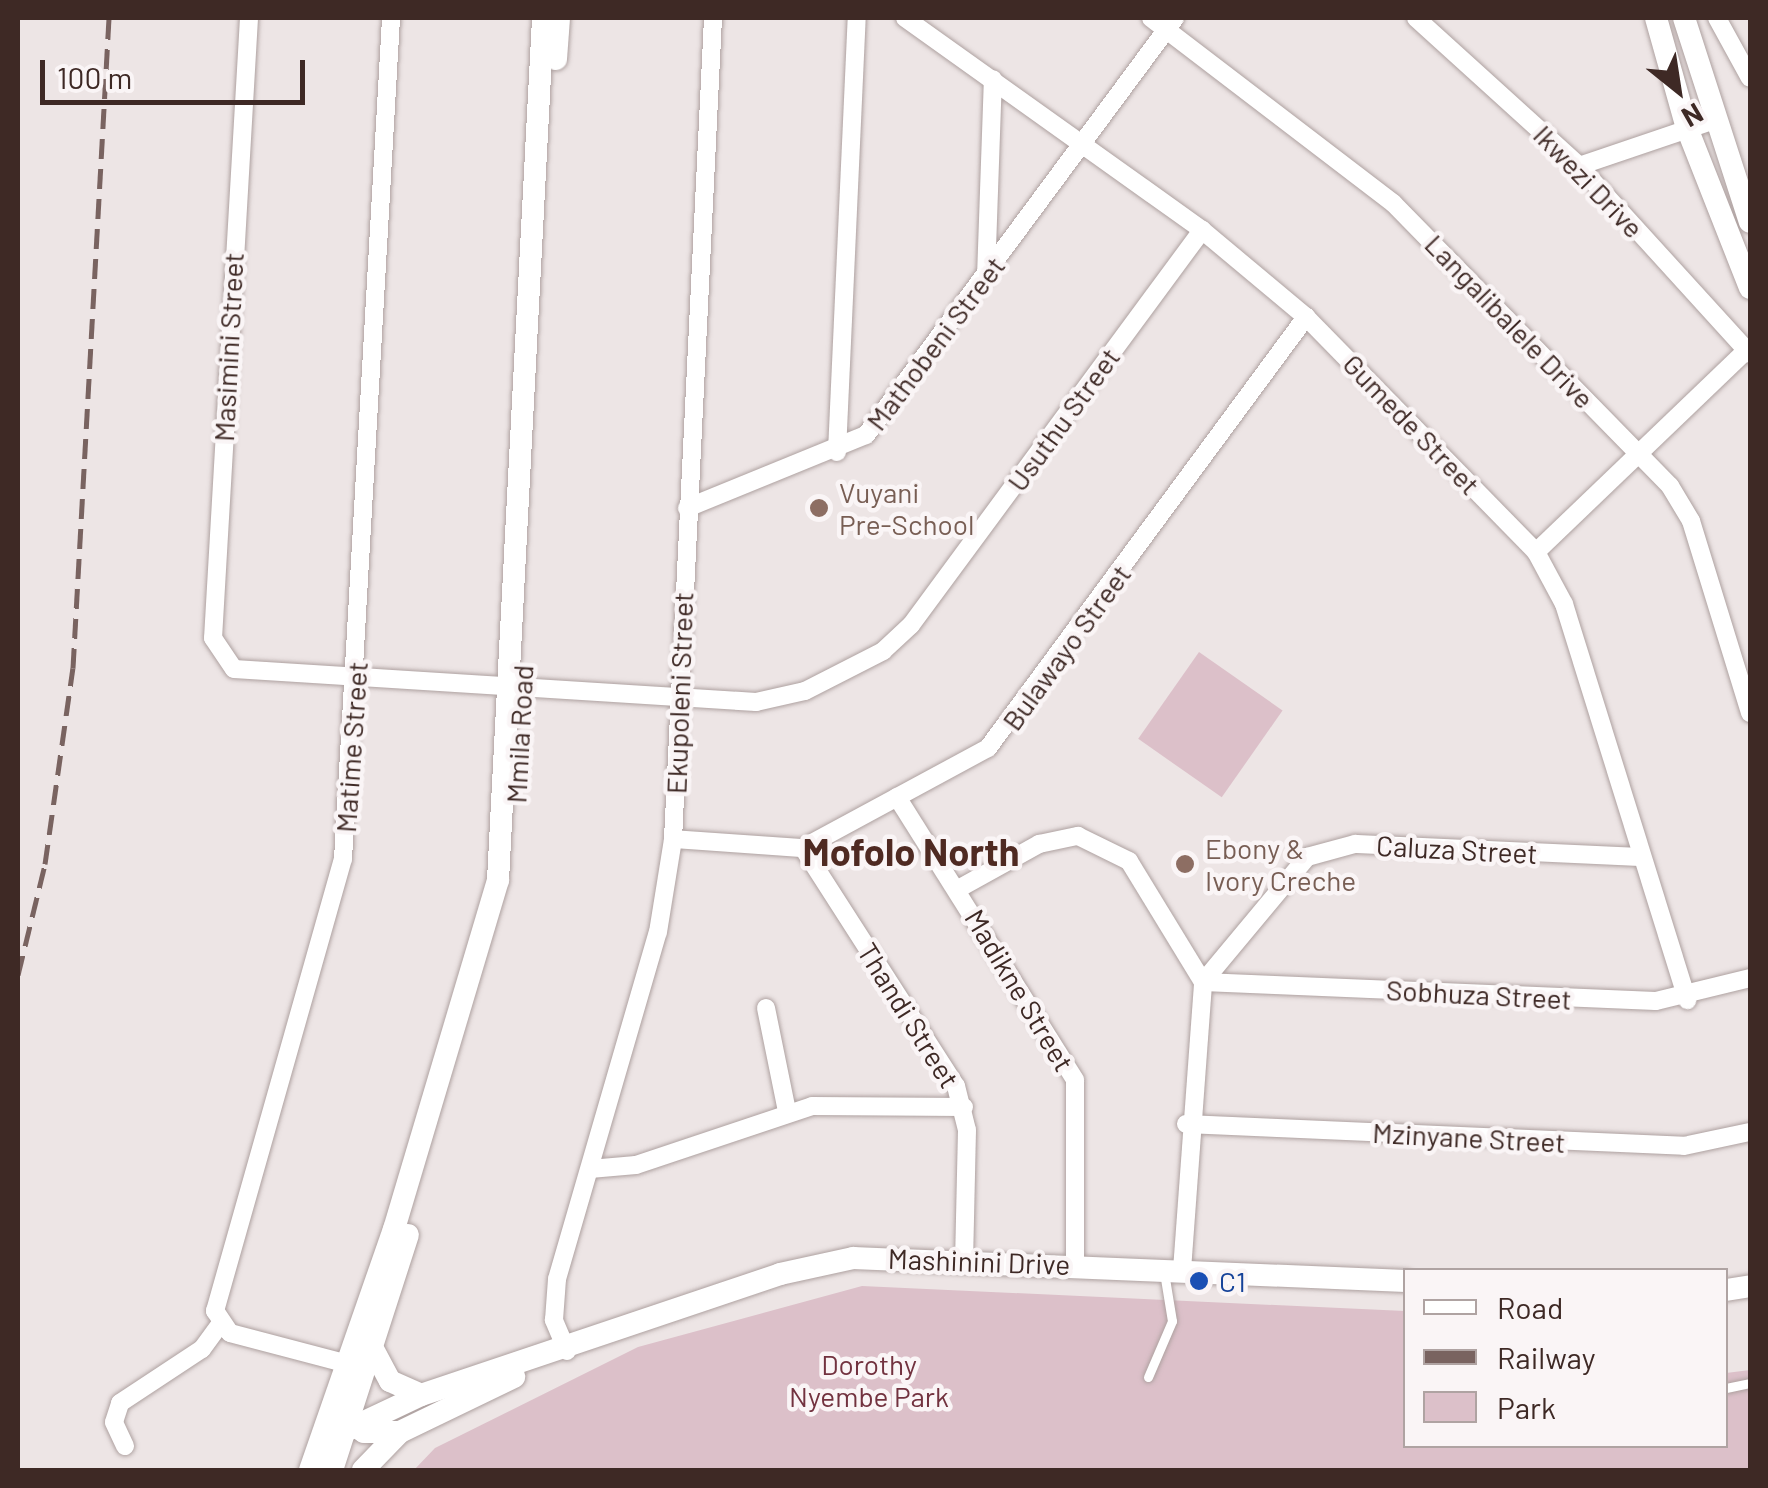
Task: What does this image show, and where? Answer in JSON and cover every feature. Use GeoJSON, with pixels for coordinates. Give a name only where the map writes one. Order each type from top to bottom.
{"type":"FeatureCollection","features":[{"type":"Feature","properties":{"kind":"main road","name":"Mmila Road"},"geometry":{"type":"LineString","coordinates":[[310,1470],[506,898],[544,18]]}},
{"type":"Feature","properties":{"kind":"main road","name":"Mmila Road"},"geometry":{"type":"LineString","coordinates":[[516,691],[559,18]]}},
{"type":"Feature","properties":{"kind":"main road"},"geometry":{"type":"LineString","coordinates":[[1656,18],[1687,128],[1750,288]]}},
{"type":"Feature","properties":{"kind":"main road"},"geometry":{"type":"LineString","coordinates":[[1684,18],[1750,222]]}},
{"type":"Feature","properties":{"kind":"main road","name":"Mmila Road"},"geometry":{"type":"LineString","coordinates":[[349,1428],[470,1007]]}},
{"type":"Feature","properties":{"kind":"main road","name":"Mashinini Drive"},"geometry":{"type":"LineString","coordinates":[[318,1470],[349,1428],[421,1396],[566,1351],[820,1263],[964,1258],[1403,1281]]}},
{"type":"Feature","properties":{"kind":"main road"},"geometry":{"type":"LineString","coordinates":[[374,1351],[390,1381],[421,1396]]}},
{"type":"Feature","properties":{"kind":"main road","name":"Mashinini Drive"},"geometry":{"type":"LineString","coordinates":[[400,1432],[566,1351]]}},
{"type":"Feature","properties":{"kind":"main road"},"geometry":{"type":"LineString","coordinates":[[334,1401],[349,1428]]}},
{"type":"Feature","properties":{"kind":"main road"},"geometry":{"type":"LineString","coordinates":[[349,1428],[400,1432]]}},
{"type":"Feature","properties":{"kind":"main road"},"geometry":{"type":"LineString","coordinates":[[332,1470],[349,1428]]}},
{"type":"Feature","properties":{"kind":"main road"},"geometry":{"type":"LineString","coordinates":[[364,1470],[400,1432]]}},
{"type":"Feature","properties":{"kind":"street","name":"Masimini Street"},"geometry":{"type":"LineString","coordinates":[[234,669],[214,638],[249,18]]}},
{"type":"Feature","properties":{"kind":"street","name":"Matime Street"},"geometry":{"type":"LineString","coordinates":[[220,1324],[217,1296],[343,859],[391,18]]}},
{"type":"Feature","properties":{"kind":"street"},"geometry":{"type":"LineString","coordinates":[[544,18],[559,18]]}},
{"type":"Feature","properties":{"kind":"street","name":"Ekupoleni Street"},"geometry":{"type":"LineString","coordinates":[[566,1351],[554,1297],[658,932],[673,839],[712,18]]}},
{"type":"Feature","properties":{"kind":"street"},"geometry":{"type":"LineString","coordinates":[[837,452],[857,18]]}},
{"type":"Feature","properties":{"kind":"street","name":"Gumede Street"},"geometry":{"type":"LineString","coordinates":[[905,18],[1202,230],[1306,317],[1536,552],[1564,604],[1687,1000]]}},
{"type":"Feature","properties":{"kind":"street","name":"Ikwezi Drive"},"geometry":{"type":"LineString","coordinates":[[1416,18],[1578,166],[1749,352]]}},
{"type":"Feature","properties":{"kind":"street"},"geometry":{"type":"LineString","coordinates":[[1717,18],[1750,78]]}},
{"type":"Feature","properties":{"kind":"street","name":"Mathobeni Street"},"geometry":{"type":"LineString","coordinates":[[688,508],[837,452],[874,426],[1085,144],[1164,21]]}},
{"type":"Feature","properties":{"kind":"street","name":"Langalibalele Drive"},"geometry":{"type":"LineString","coordinates":[[1164,21],[1394,204],[1638,452],[1691,521],[1750,712]]}},
{"type":"Feature","properties":{"kind":"street"},"geometry":{"type":"LineString","coordinates":[[986,278],[993,79]]}},
{"type":"Feature","properties":{"kind":"street"},"geometry":{"type":"LineString","coordinates":[[1578,166],[1714,120]]}},
{"type":"Feature","properties":{"kind":"street","name":"Usuthu Street"},"geometry":{"type":"LineString","coordinates":[[234,669],[516,691],[678,698],[789,697],[898,639],[1202,230]]}},
{"type":"Feature","properties":{"kind":"street","name":"Bulawayo Street"},"geometry":{"type":"LineString","coordinates":[[803,848],[1000,738],[1306,317]]}},
{"type":"Feature","properties":{"kind":"street"},"geometry":{"type":"LineString","coordinates":[[1536,552],[1638,452],[1749,352]]}},
{"type":"Feature","properties":{"kind":"street","name":"Madikne Street"},"geometry":{"type":"LineString","coordinates":[[896,797],[958,889],[1075,1080],[1075,1264]]}},
{"type":"Feature","properties":{"kind":"street"},"geometry":{"type":"LineString","coordinates":[[673,839],[803,848]]}},
{"type":"Feature","properties":{"kind":"street"},"geometry":{"type":"LineString","coordinates":[[958,889],[1039,844],[1096,839],[1130,861],[1203,982],[1173,1269]]}},
{"type":"Feature","properties":{"kind":"street","name":"Caluza Street"},"geometry":{"type":"LineString","coordinates":[[1203,982],[1268,898],[1329,847],[1642,858]]}},
{"type":"Feature","properties":{"kind":"street","name":"Thandi Street"},"geometry":{"type":"LineString","coordinates":[[803,848],[964,1106],[964,1258]]}},
{"type":"Feature","properties":{"kind":"street","name":"Sobhuza Street"},"geometry":{"type":"LineString","coordinates":[[1203,982],[1687,1000],[1750,978]]}},
{"type":"Feature","properties":{"kind":"street"},"geometry":{"type":"LineString","coordinates":[[766,1008],[787,1111]]}},
{"type":"Feature","properties":{"kind":"street"},"geometry":{"type":"LineString","coordinates":[[590,1169],[636,1165],[787,1111],[964,1106]]}},
{"type":"Feature","properties":{"kind":"street","name":"Mzinyane Street"},"geometry":{"type":"LineString","coordinates":[[1186,1124],[1684,1146],[1750,1132]]}},
{"type":"Feature","properties":{"kind":"street"},"geometry":{"type":"LineString","coordinates":[[125,1446],[114,1422],[120,1403],[202,1349],[220,1324],[348,1364]]}},
{"type":"Feature","properties":{"kind":"lane"},"geometry":{"type":"LineString","coordinates":[[1148,1378],[1172,1321],[1173,1269]]}},
{"type":"Feature","properties":{"kind":"green space"},"geometry":{"type":"Polygon","coordinates":[[[1199,652],[1283,711],[1222,797],[1138,739],[1199,652]]]}},
{"type":"Feature","properties":{"kind":"green space","name":"Dorothy Nyembe Park"},"geometry":{"type":"Polygon","coordinates":[[[862,1286],[1403,1311],[1403,1448],[1728,1448],[1728,1373],[1750,1370],[1750,1470],[414,1470],[435,1448],[638,1347],[862,1286]]]}},
{"type":"Feature","properties":{"kind":"railway"},"geometry":{"type":"LineString","coordinates":[[18,975],[45,864],[73,668],[109,18]]}},
{"type":"Feature","properties":{"kind":"place","name":"Vuyani Pre-School"},"geometry":{"type":"Point","coordinates":[819,508]}},
{"type":"Feature","properties":{"kind":"place","name":"Ebony & Ivory Creche"},"geometry":{"type":"Point","coordinates":[1185,864]}},
{"type":"Feature","properties":{"kind":"place","name":"C1"},"geometry":{"type":"Point","coordinates":[1199,1281]}},
{"type":"Feature","properties":{"kind":"district","name":"Mofolo North"},"geometry":{"type":"Point","coordinates":[911,852]}}]}
